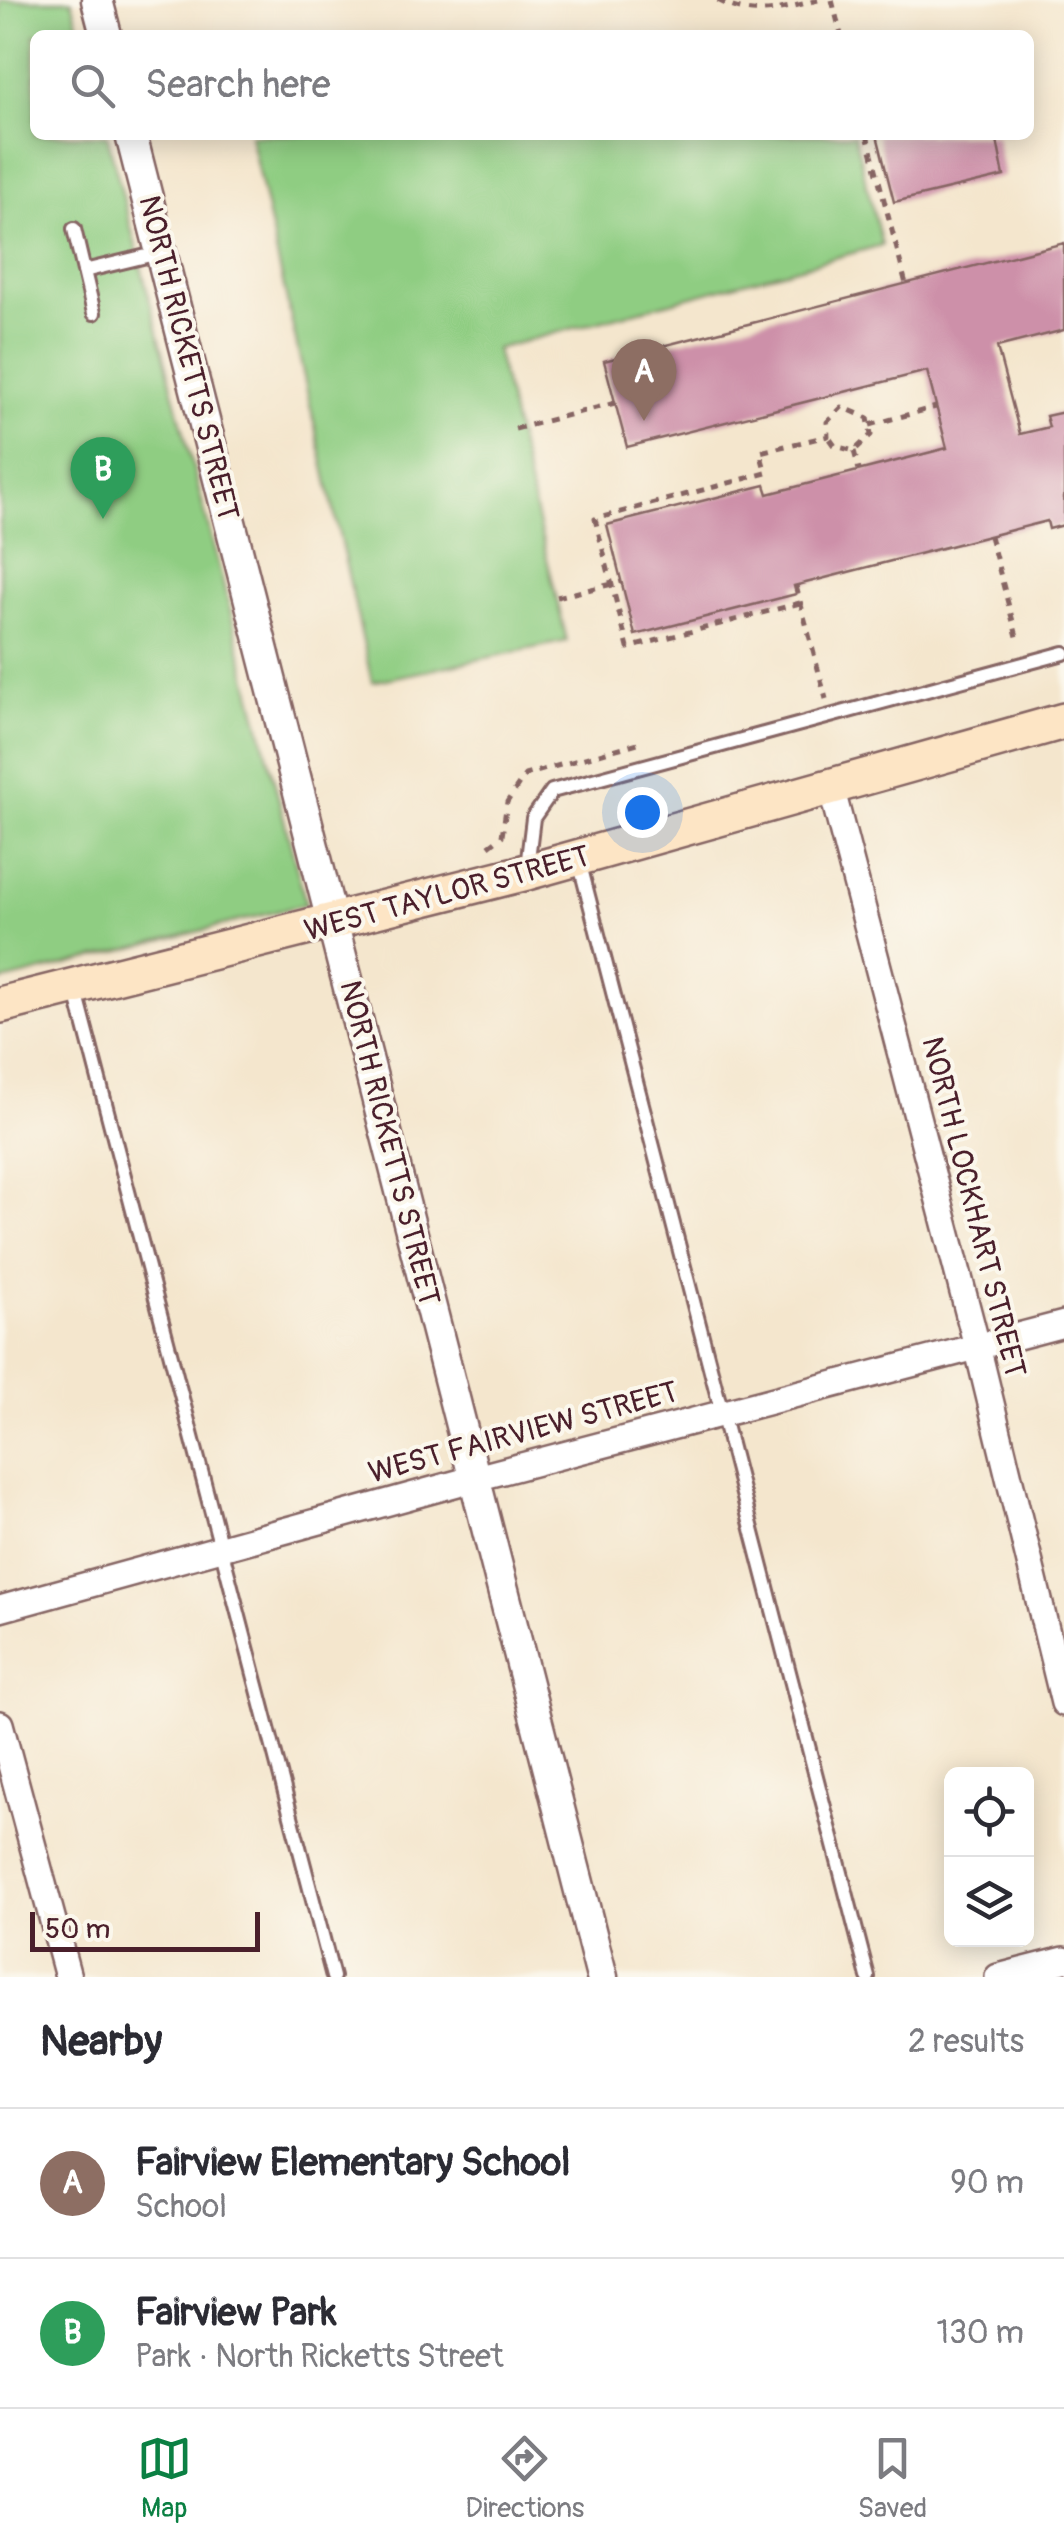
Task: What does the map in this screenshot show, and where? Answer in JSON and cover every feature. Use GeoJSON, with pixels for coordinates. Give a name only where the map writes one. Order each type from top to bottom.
{"type":"FeatureCollection","features":[{"type":"Feature","properties":{"kind":"main road","name":"WEST TAYLOR STREET"},"geometry":{"type":"LineString","coordinates":[[0,1005],[334,924],[1064,721]]}},
{"type":"Feature","properties":{"kind":"street"},"geometry":{"type":"LineString","coordinates":[[97,0],[105,30]]}},
{"type":"Feature","properties":{"kind":"street","name":"NORTH RICKETTS STREET"},"geometry":{"type":"LineString","coordinates":[[133,140],[602,1977]]}},
{"type":"Feature","properties":{"kind":"street","name":"NORTH LOCKHART STREET"},"geometry":{"type":"LineString","coordinates":[[831,788],[977,1346],[1064,1703]]}},
{"type":"Feature","properties":{"kind":"street","name":"WEST FAIRVIEW STREET"},"geometry":{"type":"LineString","coordinates":[[0,1609],[722,1412],[1064,1324]]}},
{"type":"Feature","properties":{"kind":"street"},"geometry":{"type":"LineString","coordinates":[[0,1724],[68,1977]]}},
{"type":"Feature","properties":{"kind":"street"},"geometry":{"type":"LineString","coordinates":[[998,1977],[1064,1960]]}},
{"type":"Feature","properties":{"kind":"lane"},"geometry":{"type":"LineString","coordinates":[[74,230],[94,313]]}},
{"type":"Feature","properties":{"kind":"lane"},"geometry":{"type":"LineString","coordinates":[[84,270],[162,252]]}},
{"type":"Feature","properties":{"kind":"lane"},"geometry":{"type":"LineString","coordinates":[[526,872],[534,818],[552,791],[1064,653]]}},
{"type":"Feature","properties":{"kind":"lane"},"geometry":{"type":"LineString","coordinates":[[578,858],[868,1977]]}},
{"type":"Feature","properties":{"kind":"lane"},"geometry":{"type":"LineString","coordinates":[[74,987],[333,1977]]}},
{"type":"Feature","properties":{"kind":"path"},"geometry":{"type":"LineString","coordinates":[[718,0],[744,13],[768,13],[818,0]]}},
{"type":"Feature","properties":{"kind":"path"},"geometry":{"type":"LineString","coordinates":[[832,0],[840,30]]}},
{"type":"Feature","properties":{"kind":"path"},"geometry":{"type":"LineString","coordinates":[[869,140],[906,284]]}},
{"type":"Feature","properties":{"kind":"path"},"geometry":{"type":"LineString","coordinates":[[515,429],[616,403]]}},
{"type":"Feature","properties":{"kind":"path"},"geometry":{"type":"LineString","coordinates":[[842,407],[868,418],[870,425],[871,435],[854,451],[835,446],[828,436],[827,422],[842,407]]}},
{"type":"Feature","properties":{"kind":"path"},"geometry":{"type":"LineString","coordinates":[[870,425],[936,407]]}},
{"type":"Feature","properties":{"kind":"path"},"geometry":{"type":"LineString","coordinates":[[800,603],[628,648],[594,518],[766,474],[760,452],[828,436]]}},
{"type":"Feature","properties":{"kind":"path"},"geometry":{"type":"LineString","coordinates":[[854,451],[860,470]]}},
{"type":"Feature","properties":{"kind":"path"},"geometry":{"type":"LineString","coordinates":[[990,536],[1024,664]]}},
{"type":"Feature","properties":{"kind":"path"},"geometry":{"type":"LineString","coordinates":[[557,598],[621,582]]}},
{"type":"Feature","properties":{"kind":"path"},"geometry":{"type":"LineString","coordinates":[[796,586],[831,716]]}},
{"type":"Feature","properties":{"kind":"green space"},"geometry":{"type":"Polygon","coordinates":[[[0,0],[72,0],[80,30],[30,30],[30,140],[108,140],[306,904],[0,982],[0,0]]]}},
{"type":"Feature","properties":{"kind":"green space"},"geometry":{"type":"Polygon","coordinates":[[[251,140],[855,140],[882,245],[496,349],[567,641],[372,682],[251,140]]]}},
{"type":"Feature","properties":{"kind":"building"},"geometry":{"type":"Polygon","coordinates":[[[878,140],[997,140],[1004,176],[894,202],[878,140]]]}},
{"type":"Feature","properties":{"kind":"building"},"geometry":{"type":"Polygon","coordinates":[[[1064,243],[1064,330],[997,347],[1020,434],[1049,427],[1046,416],[1064,412],[1064,525],[1049,529],[1047,521],[794,586],[796,594],[635,635],[607,525],[765,485],[768,494],[947,448],[927,371],[627,447],[604,361],[1064,243]]]}},
{"type":"Feature","properties":{"kind":"place","name":"Fairview Elementary School"},"geometry":{"type":"Point","coordinates":[644,421]}},
{"type":"Feature","properties":{"kind":"place","name":"Fairview Park"},"geometry":{"type":"Point","coordinates":[103,519]}}]}
